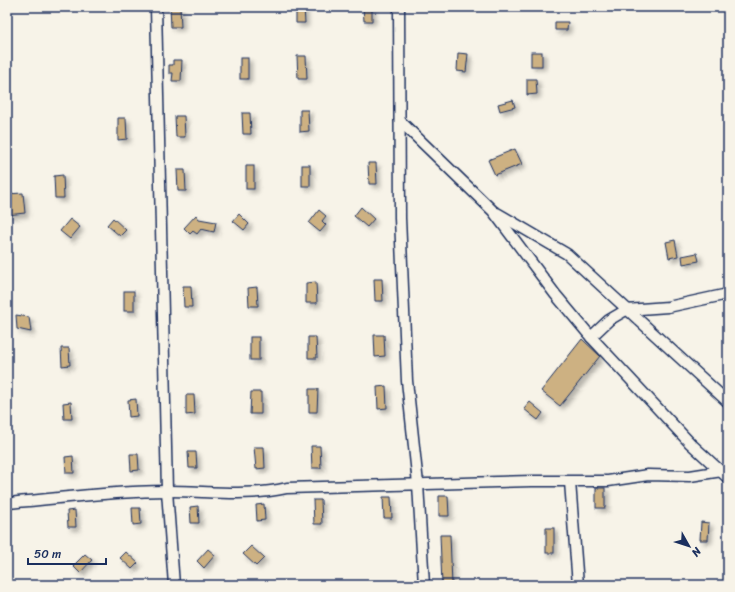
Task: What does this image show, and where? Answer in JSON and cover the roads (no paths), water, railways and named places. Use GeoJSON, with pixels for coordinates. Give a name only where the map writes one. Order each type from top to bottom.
{"type":"FeatureCollection","features":[{"type":"Feature","properties":{"kind":"street"},"geometry":{"type":"LineString","coordinates":[[156,7],[167,491],[174,585]]}},
{"type":"Feature","properties":{"kind":"street"},"geometry":{"type":"LineString","coordinates":[[399,7],[400,218],[407,381],[418,484],[424,585]]}},
{"type":"Feature","properties":{"kind":"street"},"geometry":{"type":"LineString","coordinates":[[400,121],[493,211],[555,294],[591,337],[690,443],[724,470],[728,478]]}},
{"type":"Feature","properties":{"kind":"street"},"geometry":{"type":"LineString","coordinates":[[493,211],[567,254],[591,274],[626,310],[728,402]]}},
{"type":"Feature","properties":{"kind":"street"},"geometry":{"type":"LineString","coordinates":[[591,337],[609,320],[626,310],[668,307],[728,294]]}},
{"type":"Feature","properties":{"kind":"street"},"geometry":{"type":"LineString","coordinates":[[7,503],[167,491],[250,494],[267,493],[287,488],[532,481],[608,482],[648,475],[690,476],[724,470]]}},
{"type":"Feature","properties":{"kind":"street"},"geometry":{"type":"LineString","coordinates":[[570,482],[578,585]]}}]}
